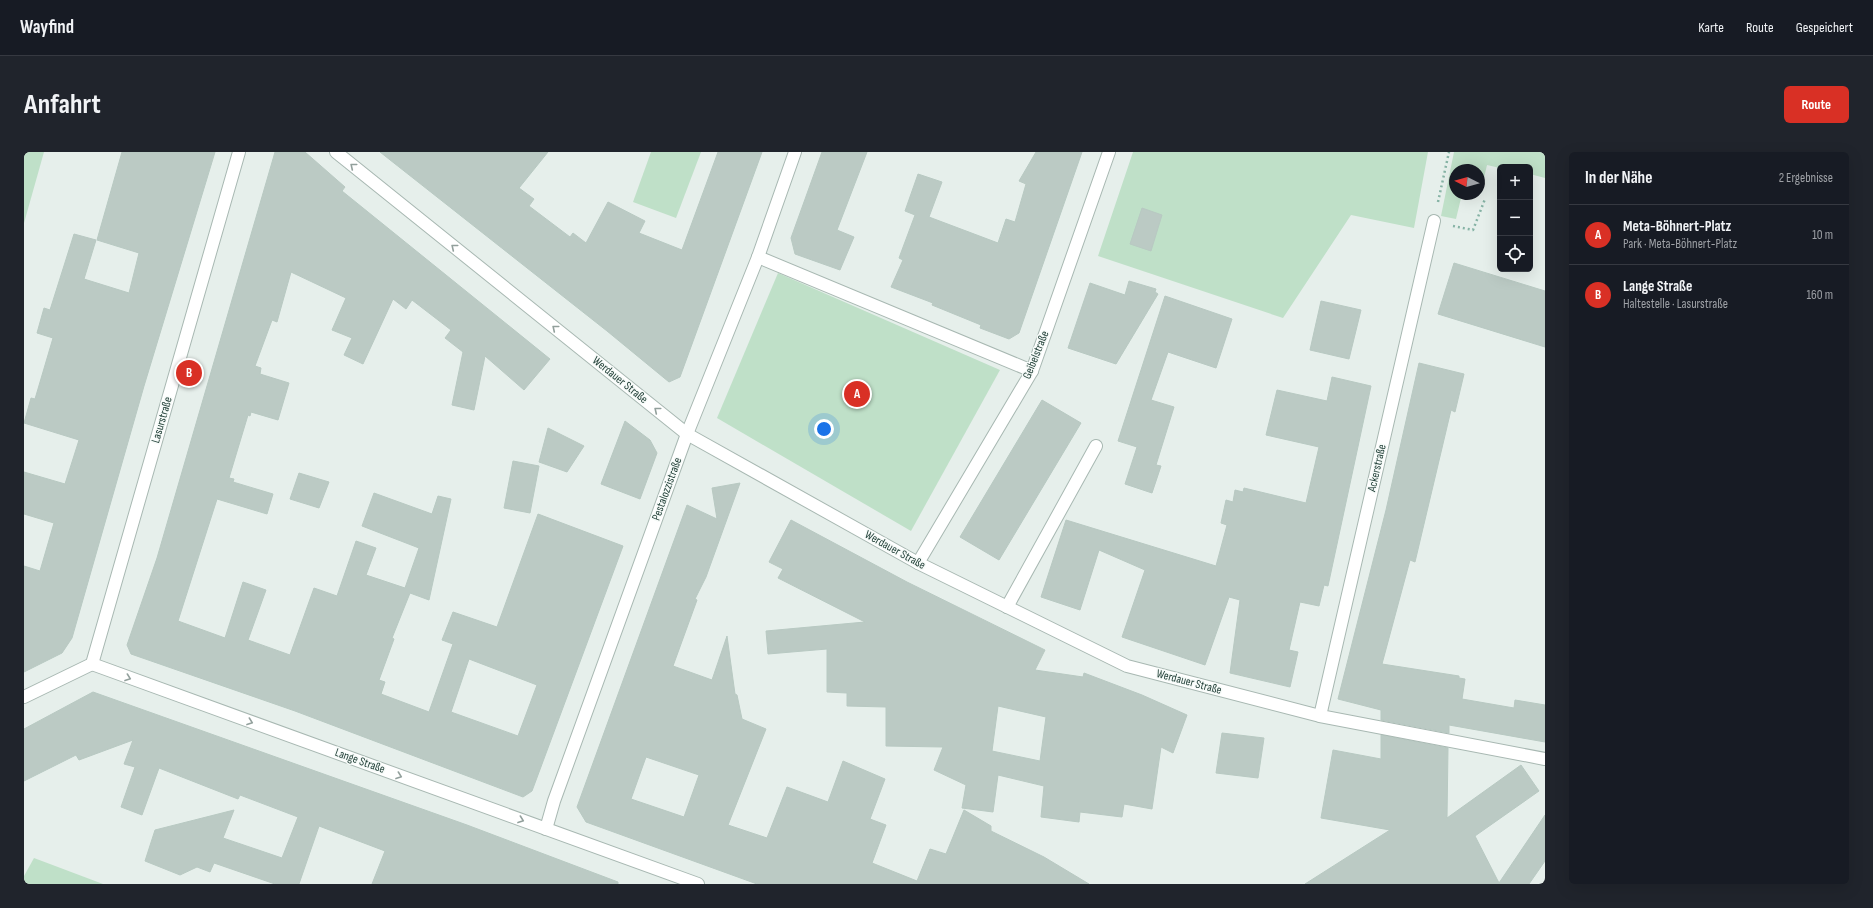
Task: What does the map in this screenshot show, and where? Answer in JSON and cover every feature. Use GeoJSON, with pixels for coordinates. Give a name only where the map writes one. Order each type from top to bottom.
{"type":"FeatureCollection","features":[{"type":"Feature","properties":{"kind":"street","name":"Lasurstraße"},"geometry":{"type":"LineString","coordinates":[[92,664],[239,152]]}},
{"type":"Feature","properties":{"kind":"street","name":"Werdauer Straße"},"geometry":{"type":"LineString","coordinates":[[336,152],[687,434],[918,563],[1128,666],[1320,716],[1545,759]]}},
{"type":"Feature","properties":{"kind":"street","name":"Pestalozzistraße"},"geometry":{"type":"LineString","coordinates":[[546,829],[554,801],[687,434],[758,257],[795,152]]}},
{"type":"Feature","properties":{"kind":"street","name":"Geibelstraße"},"geometry":{"type":"LineString","coordinates":[[918,563],[1032,371],[1109,152]]}},
{"type":"Feature","properties":{"kind":"street","name":"Ackerstraße"},"geometry":{"type":"LineString","coordinates":[[1320,716],[1434,221]]}},
{"type":"Feature","properties":{"kind":"street"},"geometry":{"type":"LineString","coordinates":[[758,257],[1032,371]]}},
{"type":"Feature","properties":{"kind":"street"},"geometry":{"type":"LineString","coordinates":[[1007,607],[1096,446]]}},
{"type":"Feature","properties":{"kind":"street"},"geometry":{"type":"LineString","coordinates":[[24,697],[92,664]]}},
{"type":"Feature","properties":{"kind":"street","name":"Lange Straße"},"geometry":{"type":"LineString","coordinates":[[92,664],[698,884]]}},
{"type":"Feature","properties":{"kind":"path"},"geometry":{"type":"LineString","coordinates":[[1449,152],[1434,221],[1473,230],[1485,200]]}},
{"type":"Feature","properties":{"kind":"green space"},"geometry":{"type":"Polygon","coordinates":[[[24,152],[44,152],[24,223],[24,152]]]}},
{"type":"Feature","properties":{"kind":"green space"},"geometry":{"type":"Polygon","coordinates":[[[651,152],[701,152],[676,218],[633,202],[651,152]]]}},
{"type":"Feature","properties":{"kind":"green space"},"geometry":{"type":"Polygon","coordinates":[[[1133,152],[1428,152],[1414,228],[1351,215],[1283,318],[1098,256],[1133,152]]]}},
{"type":"Feature","properties":{"kind":"green space"},"geometry":{"type":"Polygon","coordinates":[[[1454,152],[1545,152],[1545,178],[1533,175],[1533,164],[1497,164],[1497,167],[1487,165],[1485,174],[1485,164],[1452,164],[1454,152]]]}},
{"type":"Feature","properties":{"kind":"green space"},"geometry":{"type":"Polygon","coordinates":[[[1449,177],[1449,200],[1461,200],[1456,219],[1441,216],[1449,177]]]}},
{"type":"Feature","properties":{"kind":"green space"},"geometry":{"type":"Polygon","coordinates":[[[778,273],[1000,370],[911,531],[717,418],[778,273]]]}},
{"type":"Feature","properties":{"kind":"green space"},"geometry":{"type":"Polygon","coordinates":[[[34,858],[103,884],[24,884],[24,876],[34,858]]]}},
{"type":"Feature","properties":{"kind":"building"},"geometry":{"type":"Polygon","coordinates":[[[122,152],[215,152],[144,386],[72,638],[62,653],[24,672],[24,566],[40,571],[54,523],[24,514],[24,472],[65,484],[79,440],[24,423],[31,398],[35,399],[53,338],[37,333],[44,308],[50,310],[74,234],[96,240],[84,279],[129,293],[139,253],[97,240],[122,152]]]}},
{"type":"Feature","properties":{"kind":"building"},"geometry":{"type":"Polygon","coordinates":[[[275,152],[305,152],[345,187],[342,191],[550,359],[524,390],[485,356],[474,410],[452,405],[463,352],[445,338],[451,330],[412,300],[406,309],[393,299],[363,364],[344,355],[352,338],[332,330],[346,298],[291,272],[277,322],[272,320],[255,366],[261,368],[260,374],[289,383],[278,420],[251,412],[250,416],[248,415],[229,478],[234,479],[233,482],[273,494],[267,514],[217,499],[178,621],[225,638],[243,582],[266,590],[248,640],[290,655],[314,588],[337,596],[356,541],[376,548],[366,575],[405,588],[419,548],[362,526],[374,493],[432,514],[438,496],[451,499],[429,600],[410,593],[392,638],[394,639],[379,680],[385,682],[381,694],[429,712],[453,644],[442,640],[453,612],[497,627],[538,514],[623,546],[532,791],[523,797],[295,711],[131,654],[127,645],[157,558],[275,152]],[[469,659],[451,712],[518,736],[537,685],[469,659]]]}},
{"type":"Feature","properties":{"kind":"building"},"geometry":{"type":"Polygon","coordinates":[[[380,152],[548,152],[519,188],[534,199],[529,206],[570,237],[573,233],[586,243],[608,202],[645,221],[639,233],[682,250],[718,152],[762,152],[680,377],[669,382],[607,331],[380,152]]]}},
{"type":"Feature","properties":{"kind":"building"},"geometry":{"type":"Polygon","coordinates":[[[822,152],[867,152],[837,230],[854,237],[840,270],[795,254],[791,238],[822,152]]]}},
{"type":"Feature","properties":{"kind":"building"},"geometry":{"type":"Polygon","coordinates":[[[1036,152],[1082,152],[1019,333],[1009,339],[980,328],[981,325],[932,305],[933,303],[891,287],[903,260],[899,258],[915,215],[905,211],[918,174],[942,182],[929,217],[998,243],[1006,219],[1015,222],[1026,184],[1019,181],[1036,152]]]}},
{"type":"Feature","properties":{"kind":"building"},"geometry":{"type":"Polygon","coordinates":[[[1142,208],[1162,215],[1151,251],[1130,244],[1142,208]]]}},
{"type":"Feature","properties":{"kind":"building"},"geometry":{"type":"Polygon","coordinates":[[[1454,263],[1545,291],[1545,347],[1438,314],[1454,263]]]}},
{"type":"Feature","properties":{"kind":"building"},"geometry":{"type":"Polygon","coordinates":[[[1129,281],[1156,289],[1155,292],[1158,294],[1116,364],[1068,348],[1090,283],[1125,295],[1129,281]]]}},
{"type":"Feature","properties":{"kind":"building"},"geometry":{"type":"Polygon","coordinates":[[[1165,296],[1232,319],[1216,368],[1168,352],[1151,400],[1174,407],[1156,465],[1161,466],[1152,493],[1125,484],[1137,447],[1118,441],[1165,296]]]}},
{"type":"Feature","properties":{"kind":"building"},"geometry":{"type":"Polygon","coordinates":[[[1321,301],[1361,310],[1349,359],[1310,350],[1321,301]]]}},
{"type":"Feature","properties":{"kind":"building"},"geometry":{"type":"Polygon","coordinates":[[[1419,363],[1464,374],[1455,412],[1451,410],[1415,562],[1410,560],[1382,664],[1459,676],[1459,678],[1465,679],[1462,699],[1514,708],[1515,700],[1545,705],[1545,742],[1449,725],[1449,733],[1381,720],[1381,710],[1338,699],[1386,510],[1419,363]]]}},
{"type":"Feature","properties":{"kind":"building"},"geometry":{"type":"Polygon","coordinates":[[[1332,377],[1371,386],[1328,586],[1324,585],[1319,606],[1300,602],[1289,650],[1298,652],[1290,687],[1230,673],[1240,600],[1229,597],[1205,665],[1122,637],[1145,570],[1099,550],[1080,610],[1041,597],[1066,520],[1216,566],[1227,525],[1221,523],[1226,500],[1233,502],[1235,490],[1243,492],[1244,488],[1306,503],[1319,447],[1266,435],[1277,390],[1327,401],[1332,377]]]}},
{"type":"Feature","properties":{"kind":"building"},"geometry":{"type":"Polygon","coordinates":[[[1042,400],[1081,423],[999,560],[960,537],[1042,400]]]}},
{"type":"Feature","properties":{"kind":"building"},"geometry":{"type":"Polygon","coordinates":[[[625,421],[650,440],[657,453],[640,499],[601,484],[625,421]]]}},
{"type":"Feature","properties":{"kind":"building"},"geometry":{"type":"Polygon","coordinates":[[[548,428],[584,446],[567,472],[539,462],[548,428]]]}},
{"type":"Feature","properties":{"kind":"building"},"geometry":{"type":"Polygon","coordinates":[[[513,461],[539,466],[530,513],[504,508],[513,461]]]}},
{"type":"Feature","properties":{"kind":"building"},"geometry":{"type":"Polygon","coordinates":[[[299,473],[329,482],[319,508],[290,499],[299,473]]]}},
{"type":"Feature","properties":{"kind":"building"},"geometry":{"type":"Polygon","coordinates":[[[740,483],[706,577],[695,599],[697,600],[673,666],[712,680],[727,636],[735,694],[737,695],[742,719],[766,729],[728,825],[767,838],[787,787],[828,802],[843,761],[885,779],[870,819],[886,825],[872,863],[917,881],[930,849],[946,854],[964,810],[991,826],[991,831],[1044,857],[1089,884],[757,884],[586,822],[577,807],[687,505],[717,519],[712,488],[740,483]],[[646,757],[631,799],[684,817],[699,775],[646,757]]]}},
{"type":"Feature","properties":{"kind":"building"},"geometry":{"type":"Polygon","coordinates":[[[791,520],[907,582],[1045,650],[1035,670],[1083,677],[1084,673],[1142,695],[1187,715],[1173,753],[1161,747],[1152,809],[1124,804],[1122,817],[1080,812],[1079,822],[1041,817],[1044,786],[998,775],[993,812],[962,808],[966,785],[934,770],[943,747],[886,746],[886,707],[847,706],[847,693],[827,692],[827,649],[768,654],[766,631],[865,622],[778,578],[783,569],[769,562],[791,520]],[[998,706],[992,751],[1040,761],[1046,717],[998,706]]]}},
{"type":"Feature","properties":{"kind":"building"},"geometry":{"type":"Polygon","coordinates":[[[93,692],[467,825],[618,882],[618,884],[372,884],[385,851],[319,826],[299,884],[275,884],[214,863],[210,872],[197,867],[180,875],[145,861],[155,830],[234,810],[223,838],[282,858],[298,817],[240,795],[238,799],[159,768],[142,815],[121,807],[135,767],[124,764],[133,740],[79,760],[76,755],[24,781],[24,729],[93,692]]]}},
{"type":"Feature","properties":{"kind":"building"},"geometry":{"type":"Polygon","coordinates":[[[1222,733],[1264,738],[1258,778],[1216,773],[1222,733]]]}},
{"type":"Feature","properties":{"kind":"building"},"geometry":{"type":"Polygon","coordinates":[[[1381,735],[1448,748],[1447,818],[1521,765],[1539,791],[1475,836],[1499,883],[1545,815],[1545,861],[1529,884],[1305,884],[1390,830],[1321,818],[1333,750],[1381,759],[1381,735]]]}},
{"type":"Feature","properties":{"kind":"place","name":"Lange Straße"},"geometry":{"type":"Point","coordinates":[189,373]}},
{"type":"Feature","properties":{"kind":"place","name":"Meta-Böhnert-Platz"},"geometry":{"type":"Point","coordinates":[857,394]}}]}
